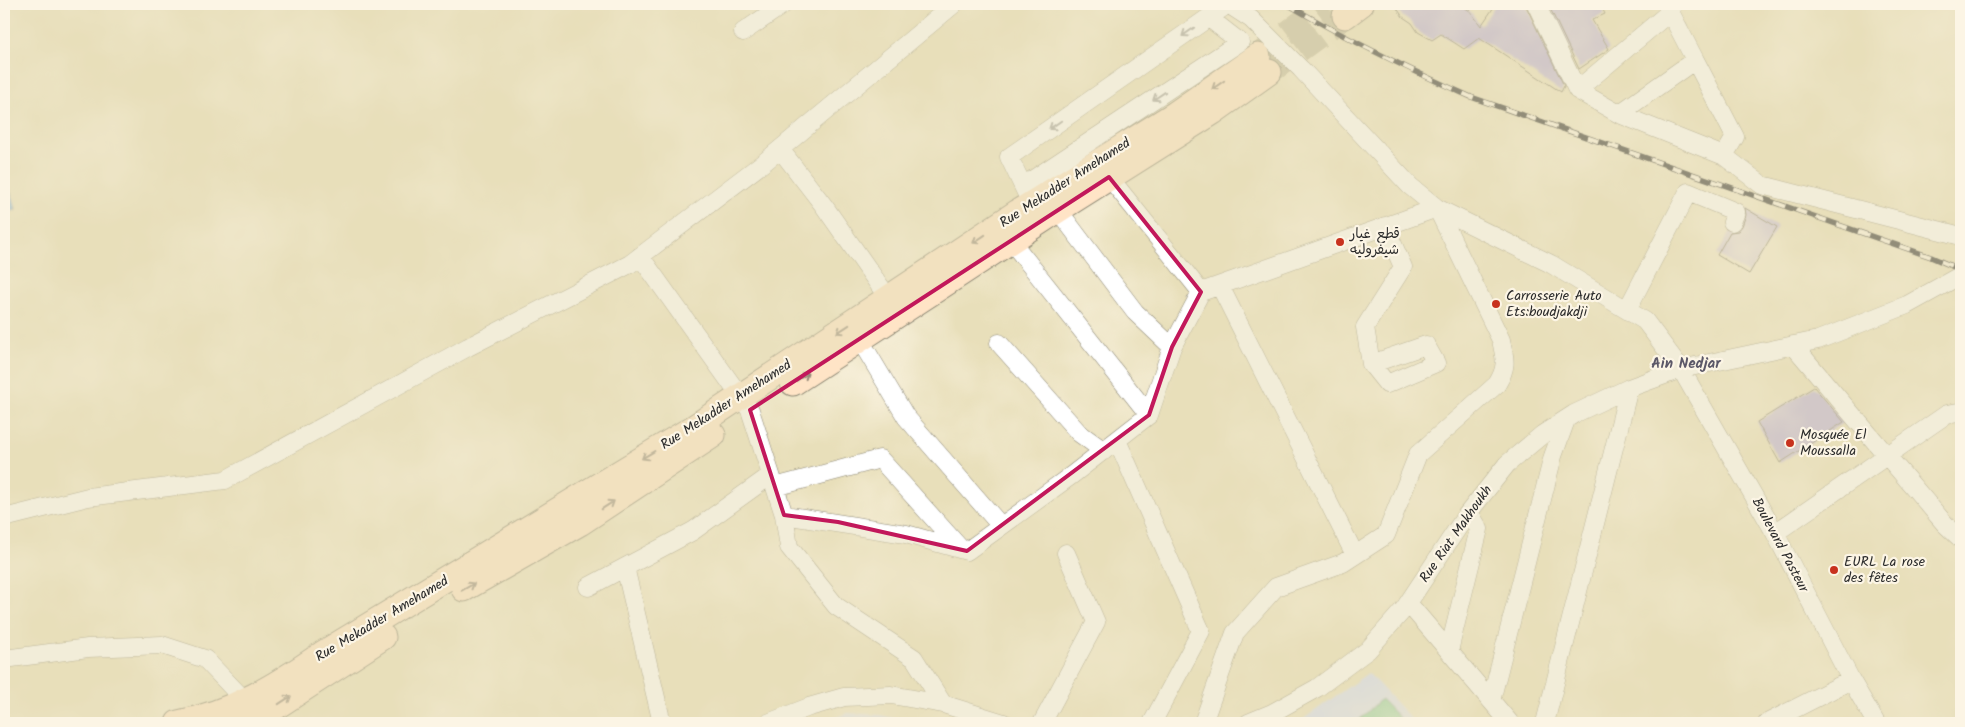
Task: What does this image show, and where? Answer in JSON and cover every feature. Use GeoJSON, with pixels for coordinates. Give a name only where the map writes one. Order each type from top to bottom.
{"type":"FeatureCollection","features":[{"type":"Feature","properties":{"kind":"main road","name":"Rue Mekadder Amehamed"},"geometry":{"type":"LineString","coordinates":[[178,723],[244,712],[271,710],[381,638],[518,557],[580,523],[745,403],[889,299],[1027,195],[1263,64],[1213,112],[1011,240],[860,340],[745,403]]}},
{"type":"Feature","properties":{"kind":"street"},"geometry":{"type":"LineString","coordinates":[[743,32],[784,4]]}},
{"type":"Feature","properties":{"kind":"street"},"geometry":{"type":"LineString","coordinates":[[4,518],[88,497],[225,480],[468,347],[630,264],[780,149],[954,4]]}},
{"type":"Feature","properties":{"kind":"street"},"geometry":{"type":"LineString","coordinates":[[1203,723],[1235,633],[1276,587],[1343,564],[1386,535],[1418,454],[1497,384],[1503,374],[1506,362],[1501,340],[1437,208],[1410,186],[1302,69],[1251,19],[1228,4],[1009,158],[1027,195],[1240,42],[1209,18]]}},
{"type":"Feature","properties":{"kind":"street"},"geometry":{"type":"LineString","coordinates":[[1536,4],[1577,90],[1619,114],[1724,156],[1762,185],[1961,236]]}},
{"type":"Feature","properties":{"kind":"street"},"geometry":{"type":"LineString","coordinates":[[1577,90],[1669,7],[1735,137],[1724,156]]}},
{"type":"Feature","properties":{"kind":"street"},"geometry":{"type":"LineString","coordinates":[[1619,114],[1695,60]]}},
{"type":"Feature","properties":{"kind":"street"},"geometry":{"type":"LineString","coordinates":[[780,149],[824,206],[889,299]]}},
{"type":"Feature","properties":{"kind":"street"},"geometry":{"type":"LineString","coordinates":[[1109,177],[1202,292]]}},
{"type":"Feature","properties":{"kind":"street"},"geometry":{"type":"LineString","coordinates":[[1627,310],[1688,192],[1736,212],[1732,222]]}},
{"type":"Feature","properties":{"kind":"street"},"geometry":{"type":"LineString","coordinates":[[784,514],[906,534],[968,551],[1111,446],[1149,415],[1172,347],[1202,292],[1437,208]]}},
{"type":"Feature","properties":{"kind":"street","name":"Boulevard Pasteur"},"geometry":{"type":"LineString","coordinates":[[1437,208],[1551,264],[1644,321],[1681,369],[1775,533],[1851,680],[1876,723]]}},
{"type":"Feature","properties":{"kind":"street"},"geometry":{"type":"LineString","coordinates":[[1058,210],[1135,312],[1172,347]]}},
{"type":"Feature","properties":{"kind":"street"},"geometry":{"type":"LineString","coordinates":[[1371,364],[1365,327],[1403,267],[1385,226]]}},
{"type":"Feature","properties":{"kind":"street"},"geometry":{"type":"LineString","coordinates":[[1011,240],[1149,415]]}},
{"type":"Feature","properties":{"kind":"street"},"geometry":{"type":"LineString","coordinates":[[640,256],[745,403],[784,514],[789,547],[836,606],[914,658],[942,704]]}},
{"type":"Feature","properties":{"kind":"street","name":"Rue Riat Makhoukh"},"geometry":{"type":"LineString","coordinates":[[1248,723],[1272,713],[1317,688],[1368,650],[1408,603],[1469,512],[1507,464],[1543,434],[1629,388],[1681,369],[1818,340],[1907,305],[1961,275]]}},
{"type":"Feature","properties":{"kind":"street"},"geometry":{"type":"LineString","coordinates":[[1220,286],[1355,555]]}},
{"type":"Feature","properties":{"kind":"street"},"geometry":{"type":"LineString","coordinates":[[860,340],[906,417],[1001,526]]}},
{"type":"Feature","properties":{"kind":"street"},"geometry":{"type":"LineString","coordinates":[[999,343],[1079,433],[1111,446],[1201,631],[1152,723]]}},
{"type":"Feature","properties":{"kind":"street"},"geometry":{"type":"LineString","coordinates":[[1793,345],[1944,524],[1961,539]]}},
{"type":"Feature","properties":{"kind":"street"},"geometry":{"type":"LineString","coordinates":[[1545,723],[1629,388]]}},
{"type":"Feature","properties":{"kind":"street"},"geometry":{"type":"LineString","coordinates":[[1775,533],[1947,414],[1958,412],[1961,414]]}},
{"type":"Feature","properties":{"kind":"street"},"geometry":{"type":"LineString","coordinates":[[1491,701],[1553,456],[1566,420]]}},
{"type":"Feature","properties":{"kind":"street"},"geometry":{"type":"LineString","coordinates":[[588,587],[693,532],[773,481],[880,459],[961,549]]}},
{"type":"Feature","properties":{"kind":"street"},"geometry":{"type":"LineString","coordinates":[[1449,651],[1479,529],[1469,512]]}},
{"type":"Feature","properties":{"kind":"street"},"geometry":{"type":"LineString","coordinates":[[1042,723],[1096,622],[1066,553]]}},
{"type":"Feature","properties":{"kind":"street"},"geometry":{"type":"LineString","coordinates":[[625,568],[662,723]]}},
{"type":"Feature","properties":{"kind":"street"},"geometry":{"type":"LineString","coordinates":[[1408,603],[1510,723]]}},
{"type":"Feature","properties":{"kind":"street"},"geometry":{"type":"LineString","coordinates":[[4,659],[88,648],[162,645],[205,659],[244,712]]}},
{"type":"Feature","properties":{"kind":"street"},"geometry":{"type":"LineString","coordinates":[[1767,723],[1851,680]]}},
{"type":"Feature","properties":{"kind":"street"},"geometry":{"type":"LineString","coordinates":[[768,723],[844,696],[891,695],[942,704],[1004,723]]}},
{"type":"Feature","properties":{"kind":"highlighted area"},"geometry":{"type":"Polygon","coordinates":[[[1109,177],[1201,292],[1172,347],[1149,415],[967,551],[838,522],[784,515],[750,410],[1109,177]]]}},
{"type":"Feature","properties":{"kind":"shaded area"},"geometry":{"type":"Polygon","coordinates":[[[1368,673],[1415,723],[1298,723],[1368,673]]]}},
{"type":"Feature","properties":{"kind":"shaded area"},"geometry":{"type":"Polygon","coordinates":[[[847,713],[880,715],[914,723],[822,723],[847,713]]]}},
{"type":"Feature","properties":{"kind":"green space"},"geometry":{"type":"Polygon","coordinates":[[[1381,699],[1404,723],[1356,723],[1381,699]]]}},
{"type":"Feature","properties":{"kind":"water"},"geometry":{"type":"Polygon","coordinates":[[[6,179],[16,209],[4,214],[4,180],[6,179]]]}},
{"type":"Feature","properties":{"kind":"building"},"geometry":{"type":"Polygon","coordinates":[[[1394,4],[1459,4],[1470,11],[1481,26],[1496,4],[1525,4],[1564,86],[1561,92],[1479,38],[1464,49],[1441,34],[1432,40],[1418,32],[1412,23],[1403,17],[1394,4]]]}},
{"type":"Feature","properties":{"kind":"building"},"geometry":{"type":"Polygon","coordinates":[[[1548,4],[1600,4],[1605,14],[1592,20],[1609,49],[1579,69],[1548,4]]]}},
{"type":"Feature","properties":{"kind":"building"},"geometry":{"type":"Polygon","coordinates":[[[1745,208],[1777,227],[1749,274],[1717,255],[1730,232],[1738,231],[1742,226],[1746,215],[1745,208]]]}},
{"type":"Feature","properties":{"kind":"building","name":"Mosquée El Moussalla"},"geometry":{"type":"Polygon","coordinates":[[[1814,387],[1844,422],[1780,463],[1757,422],[1814,387]]]}},
{"type":"Feature","properties":{"kind":"tunnel"},"geometry":{"type":"LineString","coordinates":[[1258,56],[1326,4]]}},
{"type":"Feature","properties":{"kind":"tunnel"},"geometry":{"type":"LineString","coordinates":[[1269,72],[1345,16]]}},
{"type":"Feature","properties":{"kind":"railway"},"geometry":{"type":"LineString","coordinates":[[1287,4],[1378,53],[1471,97],[1931,257],[1961,270]]}},
{"type":"Feature","properties":{"kind":"place","name":"قطع غيار شيفروليه"},"geometry":{"type":"Point","coordinates":[1340,242]}},
{"type":"Feature","properties":{"kind":"place","name":"Carrosserie Auto Ets:boudjakdji"},"geometry":{"type":"Point","coordinates":[1496,304]}},
{"type":"Feature","properties":{"kind":"place","name":"Mosquée El Moussalla"},"geometry":{"type":"Point","coordinates":[1790,443]}},
{"type":"Feature","properties":{"kind":"place","name":"EURL La rose des fêtes"},"geometry":{"type":"Point","coordinates":[1834,570]}},
{"type":"Feature","properties":{"kind":"district","name":"Ain Nedjar"},"geometry":{"type":"Point","coordinates":[1686,364]}}]}
